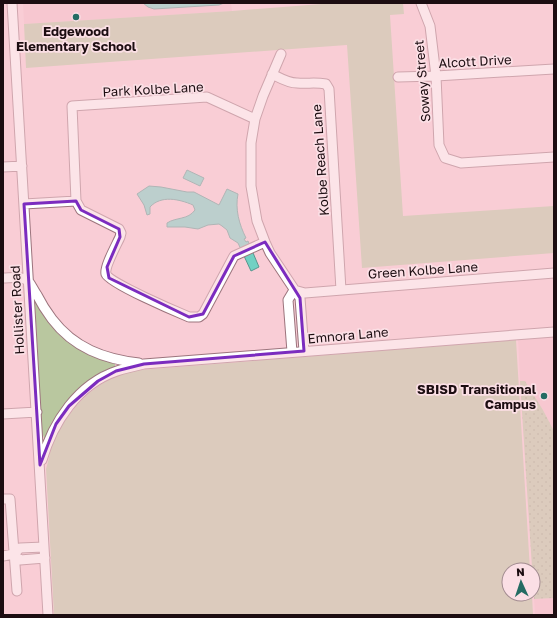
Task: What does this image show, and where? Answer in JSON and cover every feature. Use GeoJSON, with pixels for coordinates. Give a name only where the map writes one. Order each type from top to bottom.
{"type":"FeatureCollection","features":[{"type":"Feature","properties":{"kind":"street","name":"Hollister Road"},"geometry":{"type":"LineString","coordinates":[[12,3],[22,166],[29,204],[29,281],[48,615]]}},
{"type":"Feature","properties":{"kind":"street","name":"Soway Street"},"geometry":{"type":"LineString","coordinates":[[421,3],[430,26],[436,76],[440,145],[445,158],[461,162],[554,157]]}},
{"type":"Feature","properties":{"kind":"street"},"geometry":{"type":"LineString","coordinates":[[281,54],[263,96],[256,119],[251,148],[250,186],[261,244],[270,253],[300,298],[304,352]]}},
{"type":"Feature","properties":{"kind":"street","name":"Alcott Drive"},"geometry":{"type":"LineString","coordinates":[[398,77],[554,69]]}},
{"type":"Feature","properties":{"kind":"street","name":"Kolbe Reach Lane"},"geometry":{"type":"LineString","coordinates":[[272,74],[290,82],[314,82],[326,84],[329,89],[341,290]]}},
{"type":"Feature","properties":{"kind":"street","name":"Park Kolbe Lane"},"geometry":{"type":"LineString","coordinates":[[76,201],[72,106],[207,97],[256,119]]}},
{"type":"Feature","properties":{"kind":"street"},"geometry":{"type":"LineString","coordinates":[[3,167],[22,166]]}},
{"type":"Feature","properties":{"kind":"street"},"geometry":{"type":"LineString","coordinates":[[29,204],[76,201],[81,210],[120,229],[121,233],[106,267],[106,274],[109,278],[189,317],[199,317],[203,314],[234,256],[261,244]]}},
{"type":"Feature","properties":{"kind":"street","name":"Green Kolbe Lane"},"geometry":{"type":"LineString","coordinates":[[294,290],[305,293],[554,273]]}},
{"type":"Feature","properties":{"kind":"street"},"geometry":{"type":"LineString","coordinates":[[3,278],[20,277],[29,281]]}},
{"type":"Feature","properties":{"kind":"street","name":"Emnora Lane"},"geometry":{"type":"LineString","coordinates":[[29,281],[52,319],[64,332],[80,345],[95,353],[117,360],[144,364]]}},
{"type":"Feature","properties":{"kind":"street"},"geometry":{"type":"LineString","coordinates":[[292,352],[288,300],[294,290]]}},
{"type":"Feature","properties":{"kind":"street","name":"Emnora Lane"},"geometry":{"type":"LineString","coordinates":[[40,465],[46,445],[56,424],[69,406],[98,380],[116,371],[144,364],[554,332]]}},
{"type":"Feature","properties":{"kind":"street"},"geometry":{"type":"LineString","coordinates":[[3,414],[37,412]]}},
{"type":"Feature","properties":{"kind":"street"},"geometry":{"type":"LineString","coordinates":[[6,499],[14,554],[17,591]]}},
{"type":"Feature","properties":{"kind":"street"},"geometry":{"type":"LineString","coordinates":[[3,556],[14,554],[20,548],[44,547]]}},
{"type":"Feature","properties":{"kind":"street"},"geometry":{"type":"LineString","coordinates":[[14,554],[20,560],[45,558]]}},
{"type":"Feature","properties":{"kind":"highlighted area"},"geometry":{"type":"Polygon","coordinates":[[[76,201],[81,210],[119,229],[120,237],[107,267],[109,278],[189,317],[203,314],[234,256],[265,242],[300,298],[304,351],[144,364],[116,371],[98,381],[69,406],[56,424],[40,465],[24,204],[76,201]]]}},
{"type":"Feature","properties":{"kind":"shaded area","name":"Edgewood Elementary School"},"geometry":{"type":"Polygon","coordinates":[[[23,3],[231,3],[232,11],[24,24],[23,3]]]}},
{"type":"Feature","properties":{"kind":"shaded area"},"geometry":{"type":"Polygon","coordinates":[[[143,3],[224,3],[219,5],[154,9],[143,3]]]}},
{"type":"Feature","properties":{"kind":"shaded area"},"geometry":{"type":"Polygon","coordinates":[[[334,3],[403,3],[404,14],[390,15],[403,216],[554,206],[554,253],[362,268],[347,45],[26,68],[24,24],[334,3]]]}},
{"type":"Feature","properties":{"kind":"shaded area"},"geometry":{"type":"Polygon","coordinates":[[[187,170],[204,178],[200,186],[183,178],[187,170]]]}},
{"type":"Feature","properties":{"kind":"shaded area"},"geometry":{"type":"Polygon","coordinates":[[[149,186],[194,192],[219,205],[227,189],[238,194],[237,211],[241,227],[246,238],[244,239],[246,242],[248,241],[259,267],[251,271],[238,243],[230,238],[227,230],[219,224],[208,225],[198,229],[167,227],[167,223],[170,221],[185,217],[192,213],[195,210],[193,205],[170,199],[159,201],[150,207],[150,214],[147,215],[144,205],[137,194],[149,186]]]}},
{"type":"Feature","properties":{"kind":"shaded area"},"geometry":{"type":"Polygon","coordinates":[[[38,302],[94,356],[115,364],[115,367],[95,380],[46,438],[44,438],[42,432],[35,303],[38,302]]]}},
{"type":"Feature","properties":{"kind":"shaded area","name":"SBISD Transitional Campus"},"geometry":{"type":"Polygon","coordinates":[[[554,336],[554,431],[525,381],[520,381],[518,339],[554,336]]]}},
{"type":"Feature","properties":{"kind":"shaded area"},"geometry":{"type":"Polygon","coordinates":[[[516,340],[530,562],[501,562],[501,602],[532,602],[533,615],[54,615],[46,469],[52,445],[72,410],[92,391],[115,377],[136,370],[516,340]]]}},
{"type":"Feature","properties":{"kind":"shaded area"},"geometry":{"type":"Polygon","coordinates":[[[520,381],[525,381],[554,431],[554,598],[541,599],[541,562],[532,562],[520,381]]]}},
{"type":"Feature","properties":{"kind":"shaded area"},"geometry":{"type":"Polygon","coordinates":[[[554,598],[554,615],[535,615],[534,602],[541,602],[541,599],[554,598]]]}},
{"type":"Feature","properties":{"kind":"place","name":"Edgewood Elementary School"},"geometry":{"type":"Point","coordinates":[76,17]}},
{"type":"Feature","properties":{"kind":"place","name":"SBISD Transitional Campus"},"geometry":{"type":"Point","coordinates":[544,396]}}]}
